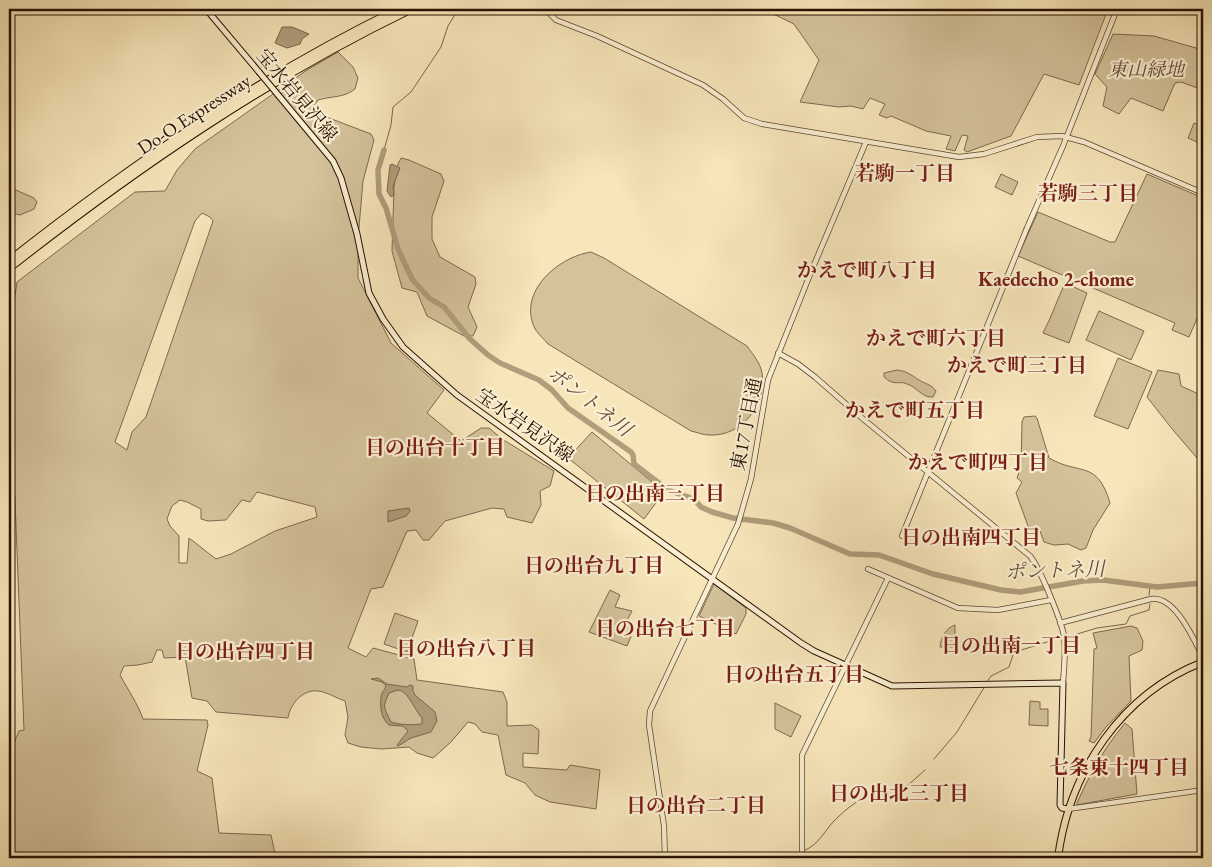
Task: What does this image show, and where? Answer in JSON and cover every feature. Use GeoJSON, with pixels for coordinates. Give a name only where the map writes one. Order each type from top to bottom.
{"type":"FeatureCollection","features":[{"type":"Feature","properties":{"kind":"highway","name":"Do-O Expressway"},"geometry":{"type":"LineString","coordinates":[[9,261],[120,177],[220,109],[278,73],[399,9]]}},
{"type":"Feature","properties":{"kind":"highway","name":"Do-O Expressway"},"geometry":{"type":"LineString","coordinates":[[9,268],[123,181],[223,113],[340,45],[411,9]]}},
{"type":"Feature","properties":{"kind":"highway"},"geometry":{"type":"LineString","coordinates":[[1058,858],[1068,809],[1078,783],[1092,756],[1105,737],[1141,699],[1181,672],[1203,662]]}},
{"type":"Feature","properties":{"kind":"main road","name":"宝水岩見沢線"},"geometry":{"type":"LineString","coordinates":[[206,9],[333,161],[341,178],[357,234],[369,293],[382,319],[403,347],[457,395],[801,644],[892,686],[1063,683]]}},
{"type":"Feature","properties":{"kind":"main road"},"geometry":{"type":"LineString","coordinates":[[1063,683],[1060,805],[1062,808],[1068,809]]}},
{"type":"Feature","properties":{"kind":"street"},"geometry":{"type":"LineString","coordinates":[[545,9],[556,20],[602,38],[702,85],[750,121],[946,156],[966,157],[987,153],[1037,137],[1066,136],[1203,193]]}},
{"type":"Feature","properties":{"kind":"street"},"geometry":{"type":"LineString","coordinates":[[902,536],[1117,9]]}},
{"type":"Feature","properties":{"kind":"street","name":"東17丁目通"},"geometry":{"type":"LineString","coordinates":[[665,858],[664,826],[649,725],[650,711],[738,524],[757,447],[765,393],[778,353],[866,142]]}},
{"type":"Feature","properties":{"kind":"street"},"geometry":{"type":"LineString","coordinates":[[778,353],[805,369],[1030,556],[1037,565],[1045,584],[1064,638],[1063,683]]}},
{"type":"Feature","properties":{"kind":"street"},"geometry":{"type":"LineString","coordinates":[[868,569],[960,609],[998,610],[1051,600]]}},
{"type":"Feature","properties":{"kind":"street"},"geometry":{"type":"LineString","coordinates":[[802,858],[802,757],[888,578]]}},
{"type":"Feature","properties":{"kind":"street"},"geometry":{"type":"LineString","coordinates":[[1060,623],[1151,599],[1159,599],[1164,601],[1183,621],[1203,657]]}},
{"type":"Feature","properties":{"kind":"street"},"geometry":{"type":"LineString","coordinates":[[1068,809],[1203,790]]}},
{"type":"Feature","properties":{"kind":"green space"},"geometry":{"type":"Polygon","coordinates":[[[763,9],[1108,9],[1079,85],[1044,74],[1011,136],[967,152],[964,150],[968,136],[962,135],[955,151],[946,149],[951,136],[926,131],[891,116],[887,118],[879,115],[885,104],[870,98],[863,109],[851,106],[839,107],[800,102],[819,60],[794,24],[763,9]]]}},
{"type":"Feature","properties":{"kind":"green space","name":"東山緑地"},"geometry":{"type":"Polygon","coordinates":[[[1113,34],[1154,36],[1203,50],[1203,90],[1181,82],[1175,83],[1163,111],[1131,98],[1119,114],[1103,106],[1107,87],[1095,74],[1113,34]]]}},
{"type":"Feature","properties":{"kind":"green space"},"geometry":{"type":"Polygon","coordinates":[[[338,52],[353,67],[358,78],[355,89],[351,92],[318,100],[314,106],[316,113],[371,134],[374,140],[363,181],[358,239],[358,278],[391,343],[444,390],[427,413],[461,441],[481,428],[489,428],[502,439],[554,471],[550,486],[540,491],[541,505],[532,523],[507,517],[504,509],[492,508],[445,521],[429,540],[423,540],[416,530],[407,531],[383,587],[371,589],[348,648],[366,657],[373,648],[414,659],[417,680],[503,692],[507,702],[507,726],[532,725],[539,730],[538,754],[523,753],[523,767],[567,770],[570,765],[600,770],[596,809],[550,802],[535,795],[525,783],[506,775],[498,735],[482,732],[475,724],[468,722],[451,742],[433,758],[417,753],[409,747],[381,749],[361,747],[348,743],[345,735],[348,717],[345,701],[325,693],[312,691],[298,698],[291,708],[288,718],[216,712],[207,701],[192,698],[185,657],[164,658],[162,650],[157,650],[152,662],[124,666],[120,675],[136,702],[143,719],[207,720],[208,725],[197,771],[212,778],[219,833],[271,835],[276,858],[9,858],[9,755],[19,731],[24,730],[12,456],[9,462],[9,338],[17,282],[135,192],[165,191],[177,170],[195,149],[307,70],[338,52]],[[202,213],[195,221],[115,442],[127,450],[132,432],[146,417],[213,221],[202,213]],[[257,492],[250,502],[242,500],[226,520],[208,521],[201,519],[201,509],[180,500],[172,506],[167,519],[170,526],[179,536],[179,563],[187,563],[189,538],[216,559],[231,554],[275,531],[317,517],[315,507],[257,492]]]}},
{"type":"Feature","properties":{"kind":"green space"},"geometry":{"type":"Polygon","coordinates":[[[1194,123],[1203,127],[1197,142],[1188,138],[1194,123]]]}},
{"type":"Feature","properties":{"kind":"green space"},"geometry":{"type":"Polygon","coordinates":[[[401,158],[441,174],[444,181],[432,217],[432,239],[440,257],[475,277],[476,284],[468,307],[477,327],[473,336],[464,336],[427,316],[417,292],[402,288],[392,251],[394,187],[398,164],[401,158]]]}},
{"type":"Feature","properties":{"kind":"green space"},"geometry":{"type":"Polygon","coordinates":[[[1001,174],[1018,182],[1012,195],[995,187],[1001,174]]]}},
{"type":"Feature","properties":{"kind":"green space"},"geometry":{"type":"Polygon","coordinates":[[[1147,174],[1203,198],[1203,305],[1189,337],[1172,330],[1175,323],[1018,256],[1038,212],[1110,242],[1115,242],[1147,174]]]}},
{"type":"Feature","properties":{"kind":"green space"},"geometry":{"type":"Polygon","coordinates":[[[9,187],[34,198],[37,202],[34,209],[20,215],[9,212],[9,187]]]}},
{"type":"Feature","properties":{"kind":"green space"},"geometry":{"type":"Polygon","coordinates":[[[591,252],[604,258],[747,346],[760,365],[763,385],[756,407],[742,424],[732,431],[721,434],[707,435],[691,431],[548,344],[538,333],[531,315],[532,302],[536,290],[544,278],[554,269],[578,255],[591,252]]]}},
{"type":"Feature","properties":{"kind":"green space"},"geometry":{"type":"Polygon","coordinates":[[[1065,283],[1087,293],[1069,343],[1043,333],[1065,283]]]}},
{"type":"Feature","properties":{"kind":"green space"},"geometry":{"type":"Polygon","coordinates":[[[1099,311],[1144,331],[1131,360],[1086,340],[1099,311]]]}},
{"type":"Feature","properties":{"kind":"green space"},"geometry":{"type":"Polygon","coordinates":[[[1118,358],[1152,372],[1128,429],[1094,416],[1118,358]]]}},
{"type":"Feature","properties":{"kind":"green space"},"geometry":{"type":"Polygon","coordinates":[[[897,370],[906,372],[932,387],[936,391],[933,397],[926,396],[907,384],[894,383],[884,377],[884,373],[897,370]]]}},
{"type":"Feature","properties":{"kind":"green space"},"geometry":{"type":"Polygon","coordinates":[[[1158,370],[1179,374],[1181,386],[1203,396],[1203,465],[1147,397],[1158,370]]]}},
{"type":"Feature","properties":{"kind":"green space"},"geometry":{"type":"Polygon","coordinates":[[[1035,416],[1049,458],[1093,474],[1105,489],[1110,503],[1093,530],[1086,548],[1081,550],[1068,544],[1054,545],[1044,542],[1040,531],[1028,526],[1016,493],[1022,482],[1017,478],[1021,466],[1022,422],[1024,417],[1035,416]]]}},
{"type":"Feature","properties":{"kind":"green space"},"geometry":{"type":"Polygon","coordinates":[[[592,432],[664,492],[644,519],[568,458],[592,432]]]}},
{"type":"Feature","properties":{"kind":"green space"},"geometry":{"type":"Polygon","coordinates":[[[714,584],[746,608],[746,614],[736,634],[699,616],[714,584]]]}},
{"type":"Feature","properties":{"kind":"green space"},"geometry":{"type":"Polygon","coordinates":[[[610,590],[620,595],[615,607],[632,611],[625,624],[635,627],[627,646],[589,632],[610,590]]]}},
{"type":"Feature","properties":{"kind":"green space"},"geometry":{"type":"Polygon","coordinates":[[[395,613],[418,621],[407,652],[384,644],[395,613]]]}},
{"type":"Feature","properties":{"kind":"green space"},"geometry":{"type":"Polygon","coordinates":[[[955,625],[955,647],[940,647],[944,633],[955,625]]]}},
{"type":"Feature","properties":{"kind":"green space"},"geometry":{"type":"Polygon","coordinates":[[[1131,626],[1137,628],[1143,641],[1142,650],[1129,656],[1131,701],[1106,727],[1094,743],[1089,741],[1091,737],[1094,649],[1097,648],[1093,633],[1131,626]]]}},
{"type":"Feature","properties":{"kind":"green space"},"geometry":{"type":"Polygon","coordinates":[[[1030,701],[1040,702],[1040,709],[1048,709],[1048,726],[1029,725],[1030,701]]]}},
{"type":"Feature","properties":{"kind":"green space"},"geometry":{"type":"Polygon","coordinates":[[[775,703],[801,716],[791,737],[775,729],[775,703]]]}},
{"type":"Feature","properties":{"kind":"green space"},"geometry":{"type":"Polygon","coordinates":[[[1125,723],[1132,729],[1137,794],[1077,805],[1098,762],[1125,723]]]}},
{"type":"Feature","properties":{"kind":"shaded area"},"geometry":{"type":"Polygon","coordinates":[[[282,27],[292,27],[309,34],[302,39],[300,44],[287,48],[275,43],[282,27]]]}},
{"type":"Feature","properties":{"kind":"shaded area"},"geometry":{"type":"Polygon","coordinates":[[[392,164],[400,168],[393,186],[394,195],[391,197],[387,191],[390,165],[392,164]]]}},
{"type":"Feature","properties":{"kind":"shaded area"},"geometry":{"type":"Polygon","coordinates":[[[409,508],[410,511],[406,516],[388,522],[388,511],[409,508]]]}},
{"type":"Feature","properties":{"kind":"shaded area"},"geometry":{"type":"Polygon","coordinates":[[[378,678],[387,684],[413,686],[415,695],[435,712],[437,721],[431,732],[411,738],[398,746],[408,731],[403,726],[389,725],[386,722],[382,712],[381,696],[386,686],[382,682],[371,679],[378,678]],[[398,690],[389,693],[385,702],[385,710],[391,722],[398,724],[422,724],[422,718],[402,691],[398,690]]]}},
{"type":"Feature","properties":{"kind":"waterway","name":"ポントネ川"},"geometry":{"type":"LineString","coordinates":[[384,150],[391,125],[393,107],[411,92],[441,47],[448,26],[456,13],[465,9]]}},
{"type":"Feature","properties":{"kind":"waterway","name":"ポントネ川"},"geometry":{"type":"LineString","coordinates":[[384,150],[378,170],[379,194],[386,208],[398,249],[412,279],[429,298],[444,307],[470,339],[488,355],[500,363],[539,380],[552,390],[568,408],[631,452],[634,464],[668,490],[694,499],[701,507],[712,512],[733,518],[773,523],[790,528],[850,554],[879,555],[933,574],[1001,590],[1020,592],[1083,581],[1103,580],[1157,587],[1203,583]]}},
{"type":"Feature","properties":{"kind":"waterway"},"geometry":{"type":"LineString","coordinates":[[1149,595],[1150,587]]}},
{"type":"Feature","properties":{"kind":"waterway"},"geometry":{"type":"LineString","coordinates":[[1067,637],[1097,628],[1126,624],[1130,616],[1149,610],[1150,604]]}},
{"type":"Feature","properties":{"kind":"waterway"},"geometry":{"type":"LineString","coordinates":[[1015,652],[1060,638]]}},
{"type":"Feature","properties":{"kind":"waterway"},"geometry":{"type":"LineString","coordinates":[[987,682],[991,676],[1009,667],[1013,655]]}},
{"type":"Feature","properties":{"kind":"waterway"},"geometry":{"type":"LineString","coordinates":[[934,759],[957,732],[985,686]]}},
{"type":"Feature","properties":{"kind":"waterway"},"geometry":{"type":"LineString","coordinates":[[870,796],[897,795],[925,770]]}},
{"type":"Feature","properties":{"kind":"waterway"},"geometry":{"type":"LineString","coordinates":[[805,850],[817,842],[844,812],[865,797]]}},
{"type":"Feature","properties":{"kind":"district","name":"若駒一丁目"},"geometry":{"type":"Point","coordinates":[905,173]}},
{"type":"Feature","properties":{"kind":"district","name":"若駒三丁目"},"geometry":{"type":"Point","coordinates":[1088,193]}},
{"type":"Feature","properties":{"kind":"district","name":"かえで町八丁目"},"geometry":{"type":"Point","coordinates":[867,270]}},
{"type":"Feature","properties":{"kind":"district","name":"Kaedecho 2-chome"},"geometry":{"type":"Point","coordinates":[1056,279]}},
{"type":"Feature","properties":{"kind":"district","name":"かえで町六丁目"},"geometry":{"type":"Point","coordinates":[936,338]}},
{"type":"Feature","properties":{"kind":"district","name":"かえで町三丁目"},"geometry":{"type":"Point","coordinates":[1017,365]}},
{"type":"Feature","properties":{"kind":"district","name":"かえで町五丁目"},"geometry":{"type":"Point","coordinates":[915,410]}},
{"type":"Feature","properties":{"kind":"district","name":"日の出台十丁目"},"geometry":{"type":"Point","coordinates":[435,447]}},
{"type":"Feature","properties":{"kind":"district","name":"かえで町四丁目"},"geometry":{"type":"Point","coordinates":[978,462]}},
{"type":"Feature","properties":{"kind":"district","name":"日の出南三丁目"},"geometry":{"type":"Point","coordinates":[655,493]}},
{"type":"Feature","properties":{"kind":"district","name":"日の出南四丁目"},"geometry":{"type":"Point","coordinates":[971,537]}},
{"type":"Feature","properties":{"kind":"district","name":"日の出台九丁目"},"geometry":{"type":"Point","coordinates":[594,565]}},
{"type":"Feature","properties":{"kind":"district","name":"日の出台七丁目"},"geometry":{"type":"Point","coordinates":[665,628]}},
{"type":"Feature","properties":{"kind":"district","name":"日の出南一丁目"},"geometry":{"type":"Point","coordinates":[1011,645]}},
{"type":"Feature","properties":{"kind":"district","name":"日の出台八丁目"},"geometry":{"type":"Point","coordinates":[466,648]}},
{"type":"Feature","properties":{"kind":"district","name":"日の出台四丁目"},"geometry":{"type":"Point","coordinates":[245,651]}},
{"type":"Feature","properties":{"kind":"district","name":"日の出台五丁目"},"geometry":{"type":"Point","coordinates":[794,674]}},
{"type":"Feature","properties":{"kind":"district","name":"七条東十四丁目"},"geometry":{"type":"Point","coordinates":[1119,767]}},
{"type":"Feature","properties":{"kind":"district","name":"日の出北三丁目"},"geometry":{"type":"Point","coordinates":[899,793]}},
{"type":"Feature","properties":{"kind":"district","name":"日の出台二丁目"},"geometry":{"type":"Point","coordinates":[696,805]}}]}
